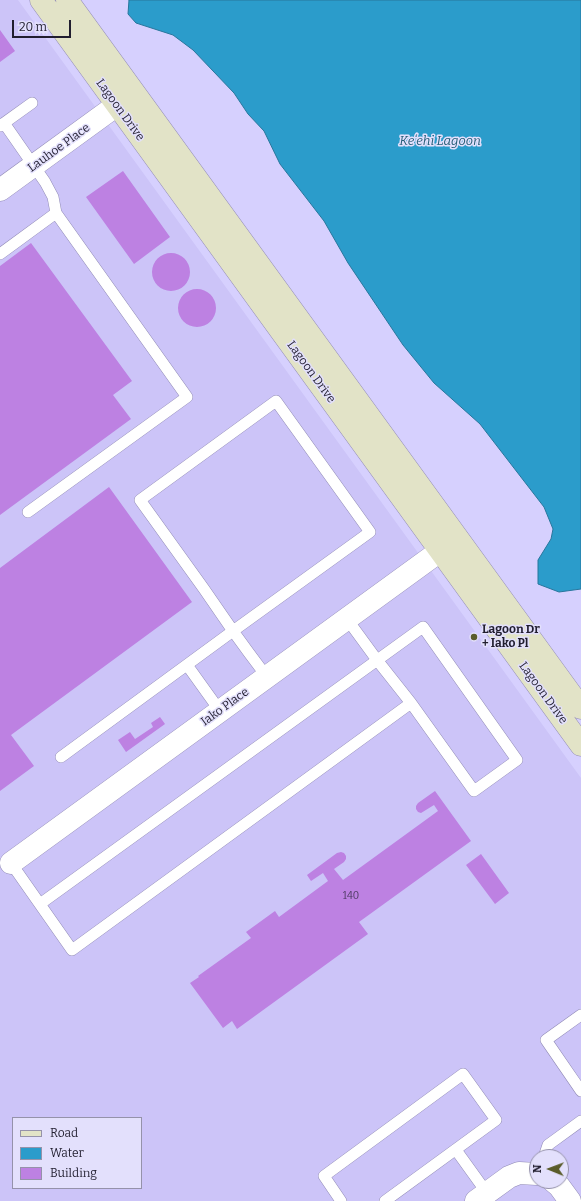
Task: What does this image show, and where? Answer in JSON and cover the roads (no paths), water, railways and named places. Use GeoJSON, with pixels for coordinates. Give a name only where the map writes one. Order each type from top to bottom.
{"type":"FeatureCollection","features":[{"type":"Feature","properties":{"kind":"street","name":"Lagoon Drive"},"geometry":{"type":"LineString","coordinates":[[41,0],[126,99],[458,538],[581,708]]}},
{"type":"Feature","properties":{"kind":"street","name":"Lagoon Drive"},"geometry":{"type":"LineString","coordinates":[[67,0],[126,99],[440,551],[581,745]]}},
{"type":"Feature","properties":{"kind":"street","name":"Lauhoe Place"},"geometry":{"type":"LineString","coordinates":[[0,190],[126,99]]}},
{"type":"Feature","properties":{"kind":"street"},"geometry":{"type":"LineString","coordinates":[[440,551],[458,538]]}},
{"type":"Feature","properties":{"kind":"street","name":"Iako Place"},"geometry":{"type":"LineString","coordinates":[[11,863],[440,551]]}},
{"type":"Feature","properties":{"kind":"street"},"geometry":{"type":"LineString","coordinates":[[482,1197],[509,1177],[519,1173],[529,1174]]}},
{"type":"Feature","properties":{"kind":"street"},"geometry":{"type":"LineString","coordinates":[[562,1189],[570,1201]]}},
{"type":"Feature","properties":{"kind":"lane"},"geometry":{"type":"LineString","coordinates":[[28,512],[187,397],[56,213],[52,196],[45,182],[2,124],[32,103]]}},
{"type":"Feature","properties":{"kind":"lane"},"geometry":{"type":"LineString","coordinates":[[0,254],[56,213]]}},
{"type":"Feature","properties":{"kind":"lane"},"geometry":{"type":"LineString","coordinates":[[61,757],[233,631],[370,532],[276,402],[140,500],[233,631],[267,677]]}},
{"type":"Feature","properties":{"kind":"lane"},"geometry":{"type":"LineString","coordinates":[[40,904],[377,660],[423,628],[517,760],[474,791],[411,703],[377,660],[347,618]]}},
{"type":"Feature","properties":{"kind":"lane"},"geometry":{"type":"LineString","coordinates":[[187,665],[220,711]]}},
{"type":"Feature","properties":{"kind":"lane"},"geometry":{"type":"LineString","coordinates":[[11,863],[72,950],[411,703]]}},
{"type":"Feature","properties":{"kind":"lane"},"geometry":{"type":"LineString","coordinates":[[581,1015],[546,1040],[581,1091]]}},
{"type":"Feature","properties":{"kind":"lane"},"geometry":{"type":"LineString","coordinates":[[341,1201],[324,1176],[463,1074],[496,1120],[385,1201]]}},
{"type":"Feature","properties":{"kind":"lane"},"geometry":{"type":"LineString","coordinates":[[547,1149],[548,1145],[581,1121]]}},
{"type":"Feature","properties":{"kind":"lane"},"geometry":{"type":"LineString","coordinates":[[456,1150],[482,1197]]}},
{"type":"Feature","properties":{"kind":"water","name":"Keʻehi Lagoon"},"geometry":{"type":"Polygon","coordinates":[[[129,0],[581,0],[581,589],[559,592],[538,584],[538,560],[551,539],[553,529],[544,507],[480,424],[434,383],[403,345],[348,263],[324,221],[280,164],[264,131],[248,114],[234,93],[193,50],[173,35],[136,23],[128,14],[129,0]]]}},
{"type":"Feature","properties":{"kind":"place","name":"Lagoon Dr + Iako Pl"},"geometry":{"type":"Point","coordinates":[474,637]}}]}
